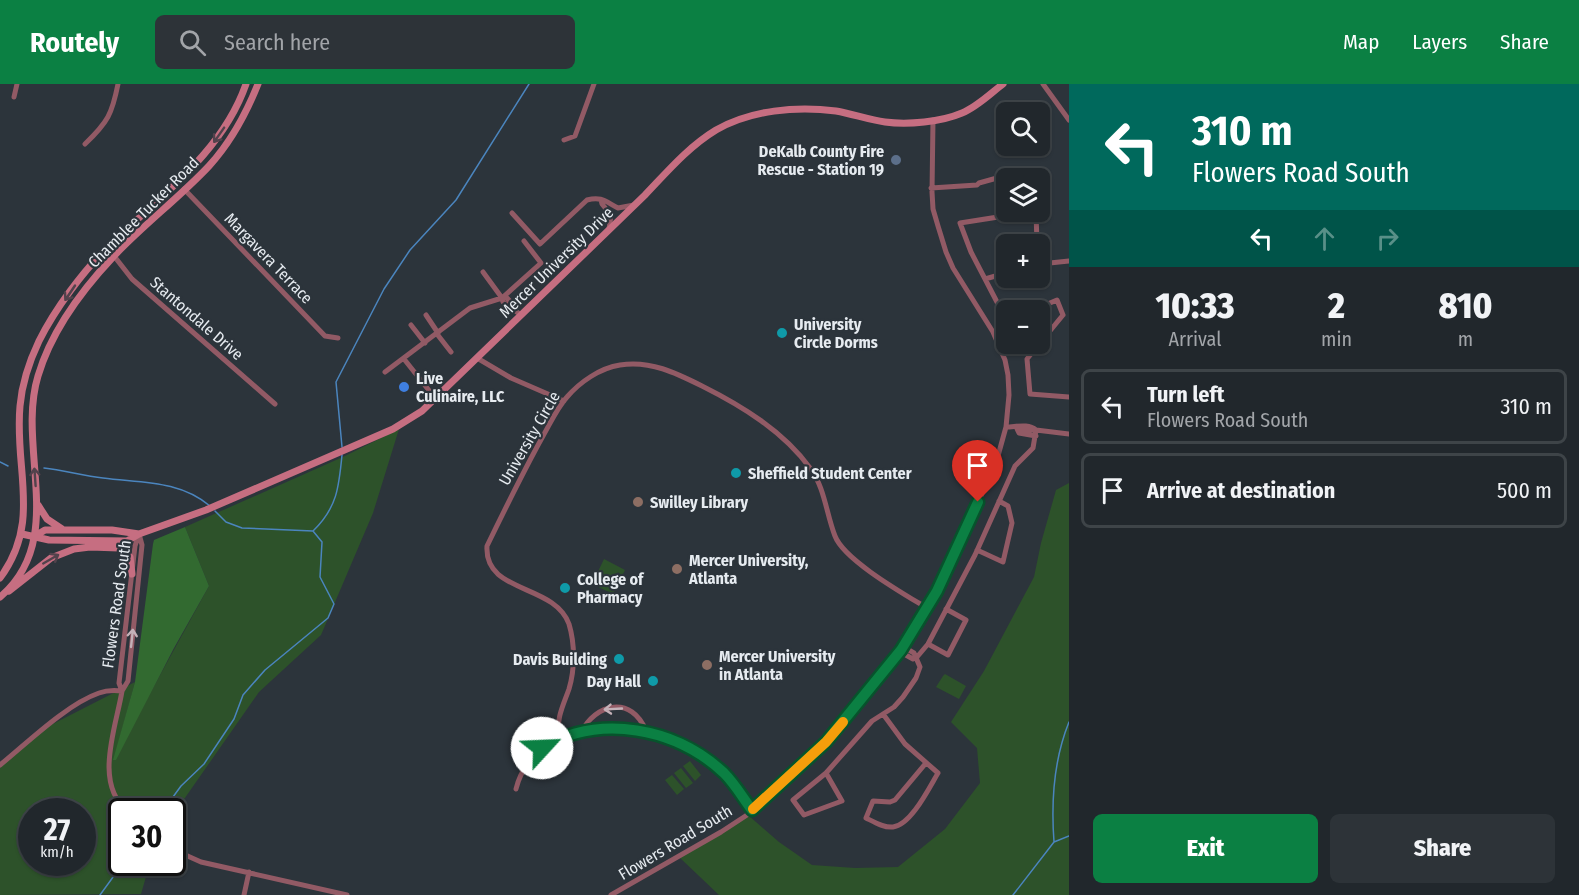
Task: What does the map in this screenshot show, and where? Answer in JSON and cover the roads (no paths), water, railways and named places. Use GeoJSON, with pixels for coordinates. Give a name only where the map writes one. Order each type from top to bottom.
{"type":"FeatureCollection","features":[{"type":"Feature","properties":{"kind":"main road","name":"Chamblee Tucker Road"},"geometry":{"type":"LineString","coordinates":[[0,578],[11,564],[22,534],[24,514],[20,408],[27,371],[35,350],[75,286],[107,248],[208,150],[231,118],[246,84]]}},
{"type":"Feature","properties":{"kind":"main road","name":"Chamblee Tucker Road"},"geometry":{"type":"LineString","coordinates":[[2,595],[17,578],[27,560],[35,536],[37,502],[32,410],[38,375],[49,349],[66,317],[113,256],[209,165],[232,137],[258,84]]}},
{"type":"Feature","properties":{"kind":"main road","name":"Mercer University Drive"},"geometry":{"type":"LineString","coordinates":[[22,534],[49,540],[127,541],[139,534],[206,510],[393,429],[422,411],[678,160],[699,142],[724,126],[762,113],[813,109],[836,111],[896,123],[933,120],[964,113],[1003,84]]}},
{"type":"Feature","properties":{"kind":"main road"},"geometry":{"type":"LineString","coordinates":[[37,502],[47,519],[64,530]]}},
{"type":"Feature","properties":{"kind":"main road","name":"Mercer University Drive"},"geometry":{"type":"LineString","coordinates":[[35,536],[44,530],[112,530],[139,534]]}},
{"type":"Feature","properties":{"kind":"main road"},"geometry":{"type":"LineString","coordinates":[[2,595],[15,588],[37,567],[51,558],[74,549],[119,548],[130,557],[132,574]]}},
{"type":"Feature","properties":{"kind":"street"},"geometry":{"type":"LineString","coordinates":[[14,97],[17,84]]}},
{"type":"Feature","properties":{"kind":"street"},"geometry":{"type":"LineString","coordinates":[[85,144],[98,132],[113,111],[118,84]]}},
{"type":"Feature","properties":{"kind":"street"},"geometry":{"type":"LineString","coordinates":[[564,141],[575,136],[594,84]]}},
{"type":"Feature","properties":{"kind":"street"},"geometry":{"type":"LineString","coordinates":[[1043,84],[1069,120]]}},
{"type":"Feature","properties":{"kind":"street","name":"Flowers Road South"},"geometry":{"type":"LineString","coordinates":[[611,895],[721,832],[752,810],[826,742],[901,650],[927,608],[952,560],[996,463],[1006,427],[1009,395],[1005,360],[993,332],[962,284],[946,252],[933,209],[931,188],[933,120]]}},
{"type":"Feature","properties":{"kind":"street"},"geometry":{"type":"LineString","coordinates":[[931,188],[977,181],[979,183],[996,178]]}},
{"type":"Feature","properties":{"kind":"street","name":"Margavera Terrace"},"geometry":{"type":"LineString","coordinates":[[184,189],[325,336],[338,338]]}},
{"type":"Feature","properties":{"kind":"street"},"geometry":{"type":"LineString","coordinates":[[512,213],[540,244],[587,200],[595,198],[606,200],[614,207],[625,208],[635,204]]}},
{"type":"Feature","properties":{"kind":"street"},"geometry":{"type":"LineString","coordinates":[[601,200],[611,215],[609,229]]}},
{"type":"Feature","properties":{"kind":"street"},"geometry":{"type":"LineString","coordinates":[[609,212],[614,207]]}},
{"type":"Feature","properties":{"kind":"street"},"geometry":{"type":"LineString","coordinates":[[996,217],[960,223],[971,252],[996,300]]}},
{"type":"Feature","properties":{"kind":"street"},"geometry":{"type":"LineString","coordinates":[[385,372],[470,308],[502,298],[541,263],[524,241]]}},
{"type":"Feature","properties":{"kind":"street","name":"Stantondale Drive"},"geometry":{"type":"LineString","coordinates":[[107,248],[132,279],[275,404]]}},
{"type":"Feature","properties":{"kind":"street"},"geometry":{"type":"LineString","coordinates":[[1050,263],[1069,261]]}},
{"type":"Feature","properties":{"kind":"street"},"geometry":{"type":"LineString","coordinates":[[483,272],[509,309],[514,309],[521,315]]}},
{"type":"Feature","properties":{"kind":"street"},"geometry":{"type":"LineString","coordinates":[[985,279],[996,276]]}},
{"type":"Feature","properties":{"kind":"street"},"geometry":{"type":"LineString","coordinates":[[1050,303],[1057,300],[1066,316],[1050,330]]}},
{"type":"Feature","properties":{"kind":"street"},"geometry":{"type":"LineString","coordinates":[[426,315],[451,352]]}},
{"type":"Feature","properties":{"kind":"street"},"geometry":{"type":"LineString","coordinates":[[411,325],[424,343]]}},
{"type":"Feature","properties":{"kind":"street"},"geometry":{"type":"LineString","coordinates":[[1030,354],[1027,358],[1030,394],[1069,398]]}},
{"type":"Feature","properties":{"kind":"street"},"geometry":{"type":"LineString","coordinates":[[477,358],[511,378],[564,401]]}},
{"type":"Feature","properties":{"kind":"street"},"geometry":{"type":"LineString","coordinates":[[404,359],[435,398]]}},
{"type":"Feature","properties":{"kind":"street","name":"University Circle"},"geometry":{"type":"LineString","coordinates":[[559,738],[557,727],[559,715],[569,689],[574,656],[569,624],[555,604],[495,573],[490,567],[487,546],[527,466],[564,401],[591,376],[619,365],[662,367],[720,395],[754,415],[800,454],[812,470],[822,488],[836,539],[845,551],[896,589],[927,608]]}},
{"type":"Feature","properties":{"kind":"street"},"geometry":{"type":"LineString","coordinates":[[1006,427],[1016,428],[1019,433],[1069,434]]}},
{"type":"Feature","properties":{"kind":"street"},"geometry":{"type":"LineString","coordinates":[[901,650],[913,659],[928,644],[977,550],[1016,466],[1033,448],[1036,433]]}},
{"type":"Feature","properties":{"kind":"street"},"geometry":{"type":"LineString","coordinates":[[977,550],[1003,562],[1012,523],[1008,506],[999,501]]}},
{"type":"Feature","properties":{"kind":"street","name":"Flowers Road South"},"geometry":{"type":"LineString","coordinates":[[122,691],[118,683],[135,546],[139,534]]}},
{"type":"Feature","properties":{"kind":"street","name":"Flowers Road South"},"geometry":{"type":"LineString","coordinates":[[116,798],[112,791],[110,763],[122,691],[128,681],[142,545],[139,534]]}},
{"type":"Feature","properties":{"kind":"street"},"geometry":{"type":"LineString","coordinates":[[928,644],[948,655],[966,620],[946,609]]}},
{"type":"Feature","properties":{"kind":"street"},"geometry":{"type":"LineString","coordinates":[[826,773],[842,801],[804,815],[793,800],[826,773],[872,721],[903,697],[916,678],[920,667],[916,657]]}},
{"type":"Feature","properties":{"kind":"street"},"geometry":{"type":"LineString","coordinates":[[0,765],[66,712],[89,697],[100,692],[122,691]]}},
{"type":"Feature","properties":{"kind":"street"},"geometry":{"type":"LineString","coordinates":[[581,733],[587,721],[594,714],[611,707],[626,708],[636,715],[646,731]]}},
{"type":"Feature","properties":{"kind":"street"},"geometry":{"type":"LineString","coordinates":[[883,714],[905,744],[938,773],[909,819],[894,827],[878,825],[866,818],[873,801],[895,800],[926,763]]}},
{"type":"Feature","properties":{"kind":"street"},"geometry":{"type":"LineString","coordinates":[[516,789],[518,778],[531,758],[559,738],[600,729],[646,731],[681,743],[712,763],[730,779],[752,810]]}},
{"type":"Feature","properties":{"kind":"street"},"geometry":{"type":"LineString","coordinates":[[186,855],[201,862],[347,895]]}},
{"type":"Feature","properties":{"kind":"street"},"geometry":{"type":"LineString","coordinates":[[244,895],[249,872]]}},
{"type":"Feature","properties":{"kind":"waterway"},"geometry":{"type":"LineString","coordinates":[[342,447],[336,382],[384,289],[410,250],[456,200],[529,84]]}},
{"type":"Feature","properties":{"kind":"waterway"},"geometry":{"type":"LineString","coordinates":[[313,531],[332,505],[340,477],[342,455]]}},
{"type":"Feature","properties":{"kind":"waterway"},"geometry":{"type":"LineString","coordinates":[[0,462],[8,466]]}},
{"type":"Feature","properties":{"kind":"waterway"},"geometry":{"type":"LineString","coordinates":[[44,468],[173,487],[186,491],[210,506]]}},
{"type":"Feature","properties":{"kind":"waterway"},"geometry":{"type":"LineString","coordinates":[[172,798],[204,764],[234,719],[243,695],[265,670],[328,618],[334,604],[320,577],[322,542],[313,531],[242,528],[226,522],[215,511]]}},
{"type":"Feature","properties":{"kind":"waterway"},"geometry":{"type":"LineString","coordinates":[[1054,842],[1055,781],[1060,751],[1069,722]]}},
{"type":"Feature","properties":{"kind":"waterway"},"geometry":{"type":"LineString","coordinates":[[1013,895],[1054,842],[1069,836]]}},
{"type":"Feature","properties":{"kind":"waterway"},"geometry":{"type":"LineString","coordinates":[[100,895],[114,876]]}},
{"type":"Feature","properties":{"kind":"place","name":"DeKalb County Fire Rescue - Station 19"},"geometry":{"type":"Point","coordinates":[896,160]}},
{"type":"Feature","properties":{"kind":"place","name":"University Circle Dorms"},"geometry":{"type":"Point","coordinates":[782,333]}},
{"type":"Feature","properties":{"kind":"place","name":"Live Culinaire, LLC"},"geometry":{"type":"Point","coordinates":[404,387]}},
{"type":"Feature","properties":{"kind":"place","name":"Sheffield Student Center"},"geometry":{"type":"Point","coordinates":[736,473]}},
{"type":"Feature","properties":{"kind":"place","name":"Swilley Library"},"geometry":{"type":"Point","coordinates":[638,502]}},
{"type":"Feature","properties":{"kind":"place","name":"Mercer University, Atlanta"},"geometry":{"type":"Point","coordinates":[677,569]}},
{"type":"Feature","properties":{"kind":"place","name":"College of Pharmacy"},"geometry":{"type":"Point","coordinates":[565,588]}},
{"type":"Feature","properties":{"kind":"place","name":"Davis Building"},"geometry":{"type":"Point","coordinates":[619,659]}},
{"type":"Feature","properties":{"kind":"place","name":"Mercer University in Atlanta"},"geometry":{"type":"Point","coordinates":[707,665]}},
{"type":"Feature","properties":{"kind":"place","name":"Day Hall"},"geometry":{"type":"Point","coordinates":[653,681]}}]}
